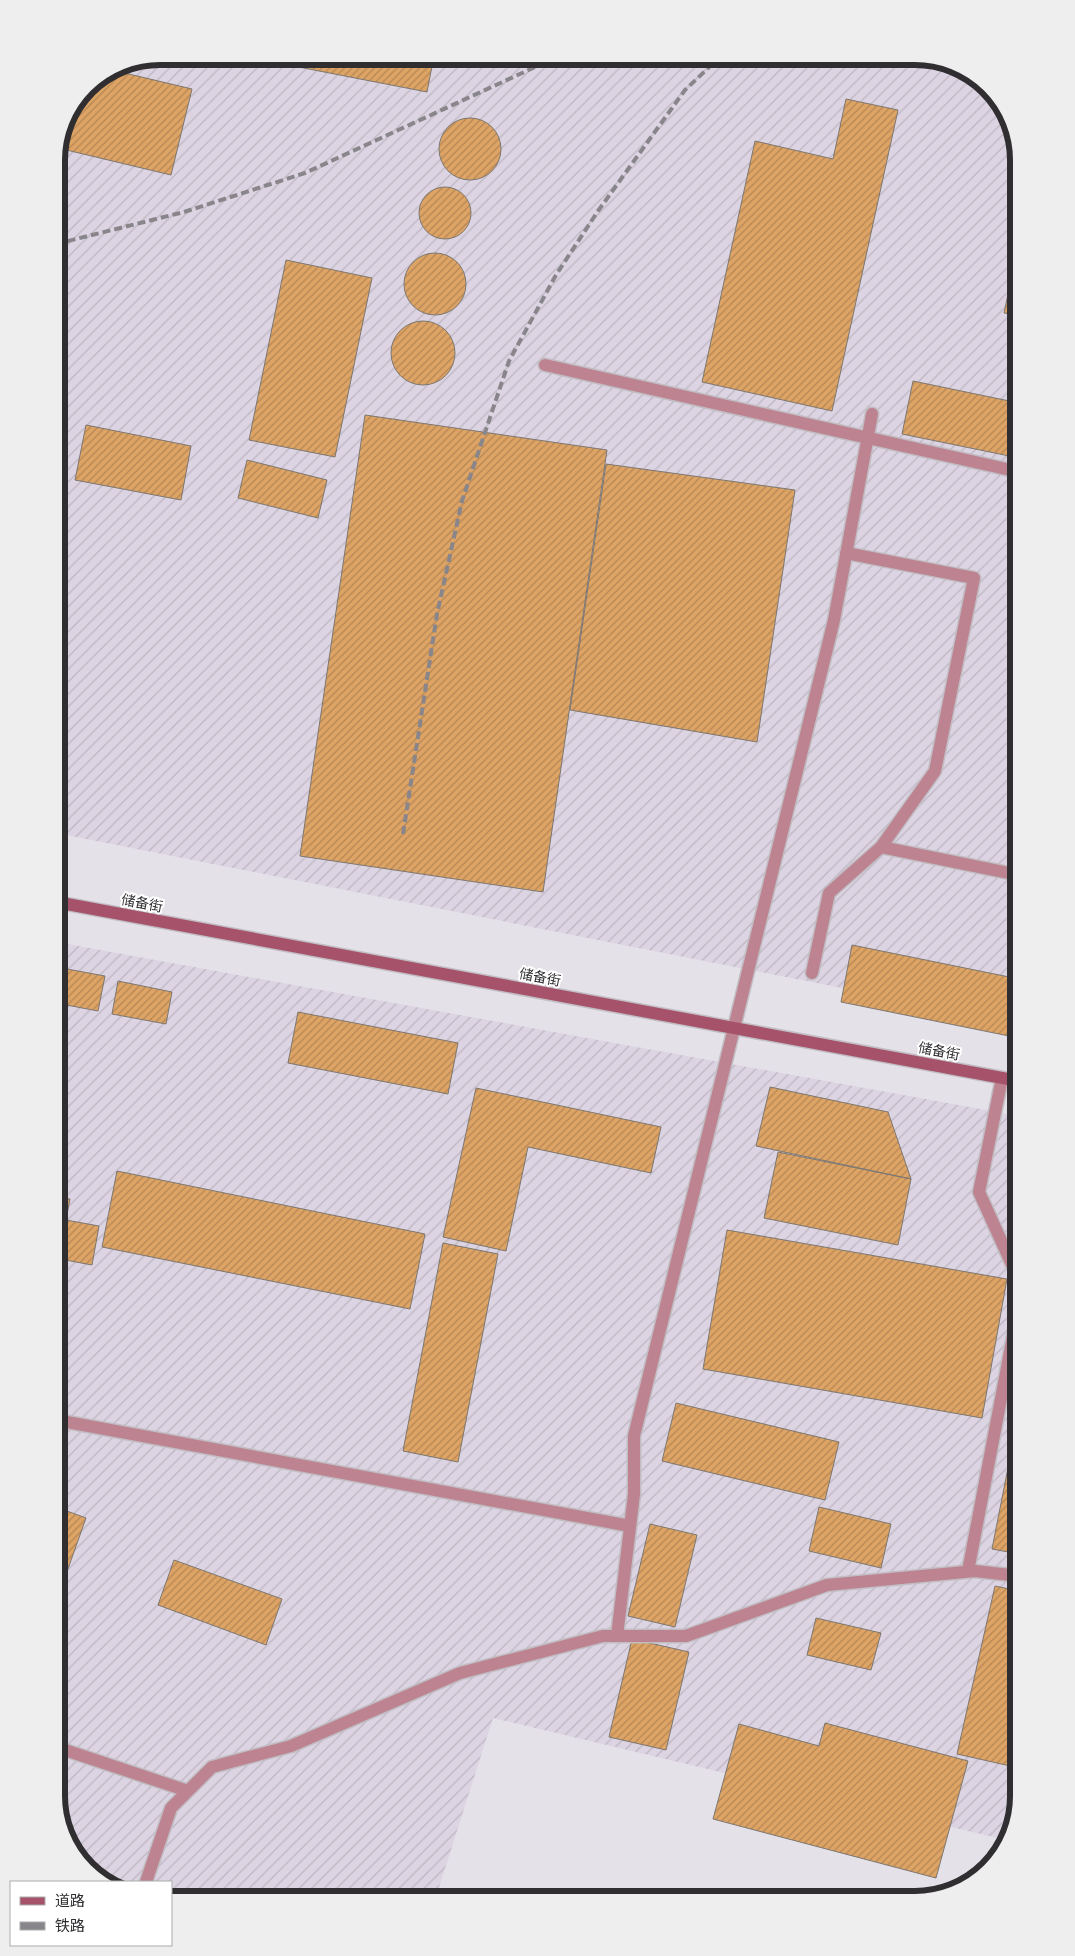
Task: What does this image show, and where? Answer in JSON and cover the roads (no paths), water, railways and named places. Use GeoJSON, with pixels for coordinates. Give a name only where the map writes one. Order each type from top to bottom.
{"type":"FeatureCollection","features":[{"type":"Feature","properties":{"kind":"street","name":"储备街"},"geometry":{"type":"LineString","coordinates":[[65,904],[1010,1079]]}},
{"type":"Feature","properties":{"kind":"lane"},"geometry":{"type":"LineString","coordinates":[[544,365],[1010,470]]}},
{"type":"Feature","properties":{"kind":"lane"},"geometry":{"type":"LineString","coordinates":[[617,1636],[634,1494],[634,1436],[834,620],[872,414]]}},
{"type":"Feature","properties":{"kind":"lane"},"geometry":{"type":"LineString","coordinates":[[812,973],[829,893],[881,847],[935,771],[974,578],[846,554]]}},
{"type":"Feature","properties":{"kind":"lane"},"geometry":{"type":"LineString","coordinates":[[881,847],[1010,873]]}},
{"type":"Feature","properties":{"kind":"lane"},"geometry":{"type":"LineString","coordinates":[[1002,1078],[979,1192],[1010,1260]]}},
{"type":"Feature","properties":{"kind":"lane"},"geometry":{"type":"LineString","coordinates":[[968,1571],[1010,1352]]}},
{"type":"Feature","properties":{"kind":"lane"},"geometry":{"type":"LineString","coordinates":[[65,1422],[630,1526]]}},
{"type":"Feature","properties":{"kind":"lane"},"geometry":{"type":"LineString","coordinates":[[146,1881],[171,1808],[212,1767],[291,1746],[460,1673],[603,1636],[686,1636],[827,1585],[968,1571],[1010,1575]]}},
{"type":"Feature","properties":{"kind":"lane"},"geometry":{"type":"LineString","coordinates":[[65,1751],[188,1791]]}},
{"type":"Feature","properties":{"kind":"railway"},"geometry":{"type":"LineString","coordinates":[[65,242],[184,212],[305,173],[539,65]]}},
{"type":"Feature","properties":{"kind":"railway"},"geometry":{"type":"LineString","coordinates":[[403,834],[437,614],[462,501],[509,361],[556,275],[598,211],[685,90],[711,65]]}}]}
